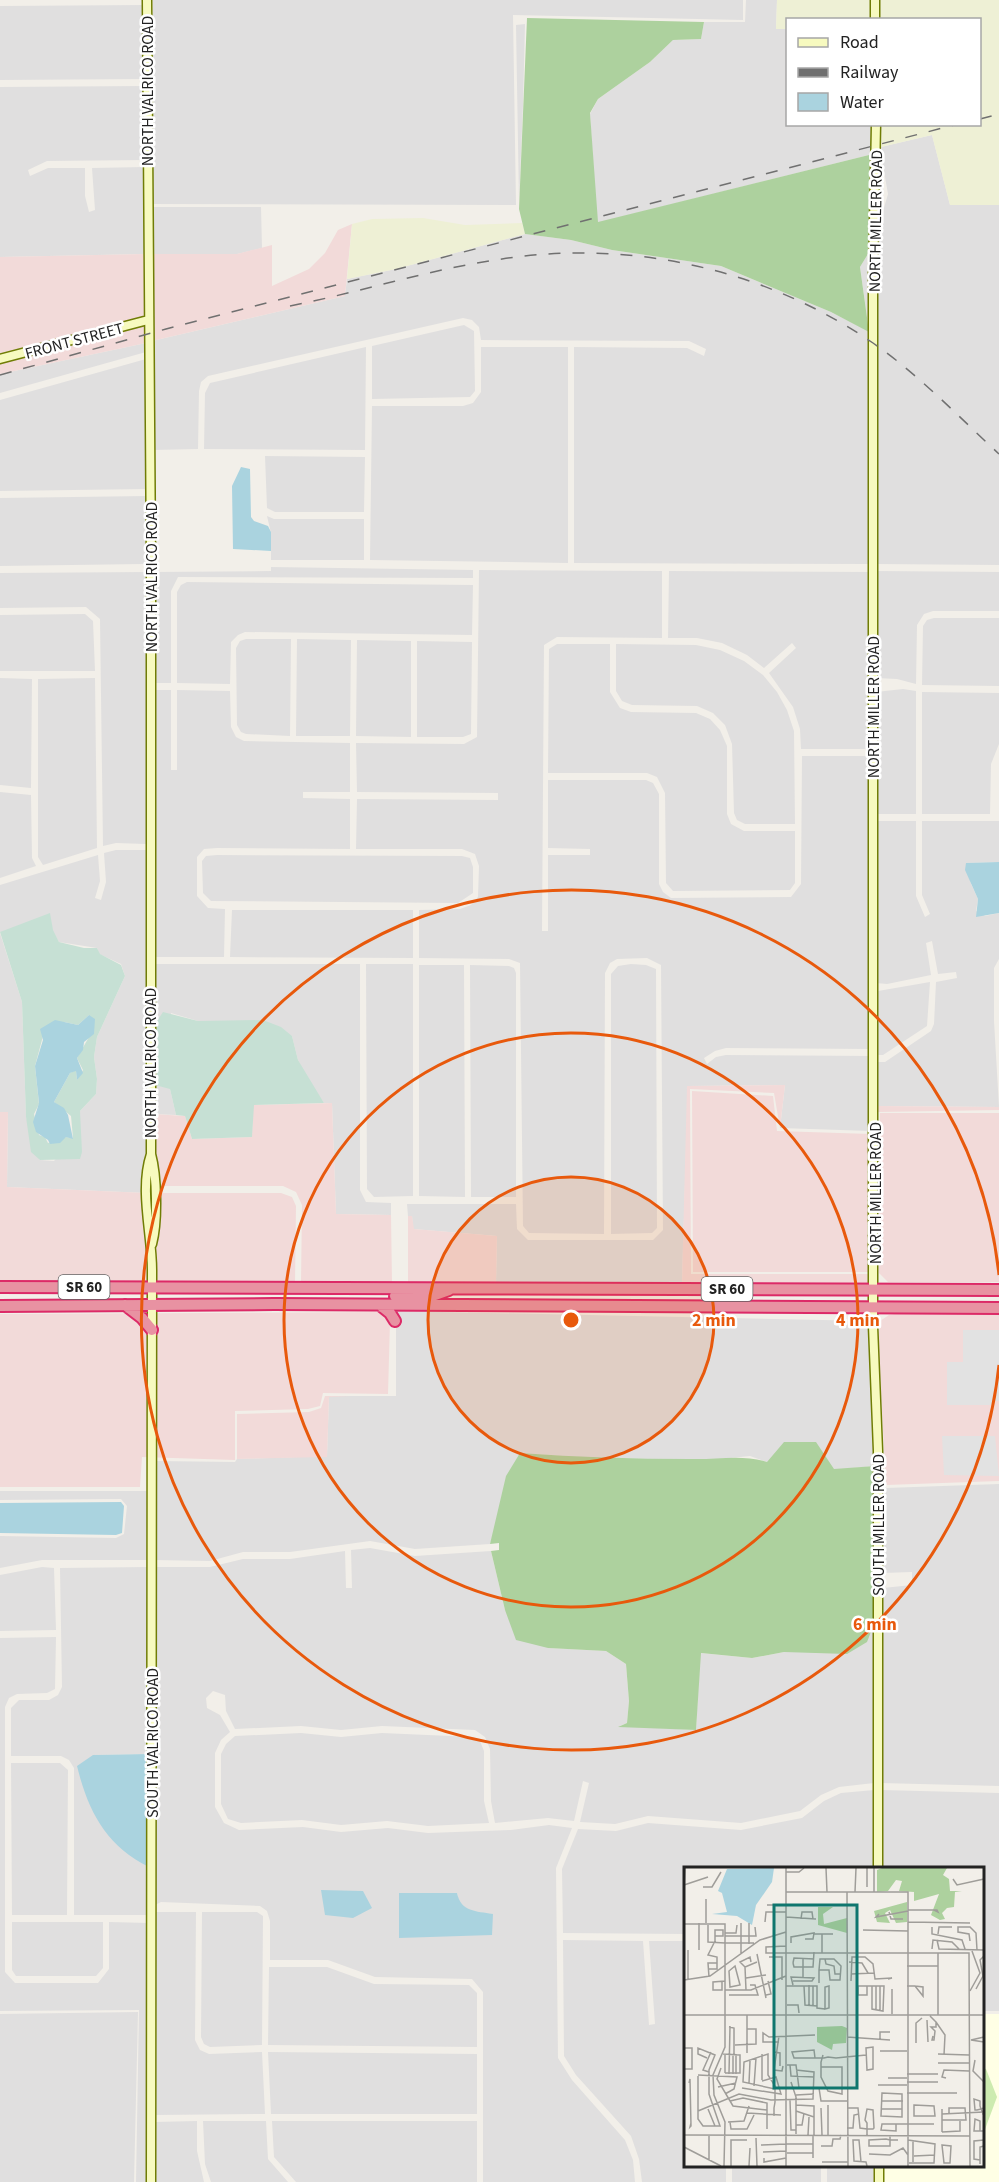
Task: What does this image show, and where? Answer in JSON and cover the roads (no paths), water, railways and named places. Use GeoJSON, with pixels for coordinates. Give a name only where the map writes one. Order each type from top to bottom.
{"type":"FeatureCollection","features":[{"type":"Feature","properties":{"kind":"highway","name":"SR 60"},"geometry":{"type":"LineString","coordinates":[[0,1287],[999,1290]]}},
{"type":"Feature","properties":{"kind":"highway"},"geometry":{"type":"LineString","coordinates":[[0,1293],[15,1287]]}},
{"type":"Feature","properties":{"kind":"highway"},"geometry":{"type":"LineString","coordinates":[[395,1296],[435,1295],[455,1288]]}},
{"type":"Feature","properties":{"kind":"highway"},"geometry":{"type":"LineString","coordinates":[[669,1289],[669,1307]]}},
{"type":"Feature","properties":{"kind":"highway","name":"SR 60"},"geometry":{"type":"LineString","coordinates":[[0,1306],[379,1304],[999,1308]]}},
{"type":"Feature","properties":{"kind":"highway"},"geometry":{"type":"LineString","coordinates":[[379,1304],[395,1322]]}},
{"type":"Feature","properties":{"kind":"highway"},"geometry":{"type":"LineString","coordinates":[[125,1305],[142,1318],[152,1330]]}},
{"type":"Feature","properties":{"kind":"street","name":"NORTH VALRICO ROAD"},"geometry":{"type":"LineString","coordinates":[[147,0],[151,563],[151,1154],[154,1166],[155,1232],[152,1244],[152,1304]]}},
{"type":"Feature","properties":{"kind":"street"},"geometry":{"type":"LineString","coordinates":[[875,0],[875,18]]}},
{"type":"Feature","properties":{"kind":"street","name":"NORTH MILLER ROAD"},"geometry":{"type":"LineString","coordinates":[[874,1290],[873,275],[876,126]]}},
{"type":"Feature","properties":{"kind":"street","name":"FRONT STREET"},"geometry":{"type":"LineString","coordinates":[[0,360],[148,320]]}},
{"type":"Feature","properties":{"kind":"street","name":"SOUTH MILLER ROAD"},"geometry":{"type":"LineString","coordinates":[[874,1290],[874,1381],[878,1451],[878,1867]]}},
{"type":"Feature","properties":{"kind":"street","name":"SOUTH VALRICO ROAD"},"geometry":{"type":"LineString","coordinates":[[151,2182],[152,1304]]}},
{"type":"Feature","properties":{"kind":"water"},"geometry":{"type":"Polygon","coordinates":[[[241,467],[250,469],[251,517],[254,521],[268,526],[271,532],[271,551],[233,549],[232,486],[241,467]]]}},
{"type":"Feature","properties":{"kind":"water"},"geometry":{"type":"Polygon","coordinates":[[[999,862],[999,913],[976,917],[978,899],[965,870],[966,863],[999,862]]]}},
{"type":"Feature","properties":{"kind":"water"},"geometry":{"type":"Polygon","coordinates":[[[89,1015],[95,1019],[94,1034],[84,1042],[83,1050],[77,1058],[83,1073],[77,1080],[76,1071],[70,1073],[54,1102],[64,1108],[68,1115],[73,1139],[66,1137],[60,1143],[50,1144],[36,1132],[33,1122],[39,1103],[35,1066],[43,1040],[40,1029],[55,1020],[78,1025],[89,1015]]]}},
{"type":"Feature","properties":{"kind":"water"},"geometry":{"type":"Polygon","coordinates":[[[121,1502],[124,1506],[122,1533],[116,1535],[0,1533],[0,1503],[121,1502]]]}},
{"type":"Feature","properties":{"kind":"water"},"geometry":{"type":"Polygon","coordinates":[[[148,1754],[149,1867],[121,1849],[101,1826],[87,1798],[77,1766],[93,1755],[148,1754]]]}},
{"type":"Feature","properties":{"kind":"water"},"geometry":{"type":"Polygon","coordinates":[[[321,1890],[363,1891],[372,1908],[353,1918],[325,1915],[321,1890]]]}},
{"type":"Feature","properties":{"kind":"water"},"geometry":{"type":"Polygon","coordinates":[[[399,1893],[457,1893],[462,1904],[470,1910],[493,1914],[492,1935],[399,1938],[399,1893]]]}},
{"type":"Feature","properties":{"kind":"railway"},"geometry":{"type":"LineString","coordinates":[[981,119],[999,114]]}},
{"type":"Feature","properties":{"kind":"railway"},"geometry":{"type":"LineString","coordinates":[[0,375],[166,329],[950,126]]}},
{"type":"Feature","properties":{"kind":"railway"},"geometry":{"type":"LineString","coordinates":[[290,306],[475,263],[551,254],[599,253],[648,257],[695,266],[742,279],[788,296],[831,317],[890,355],[999,454]]}}]}
